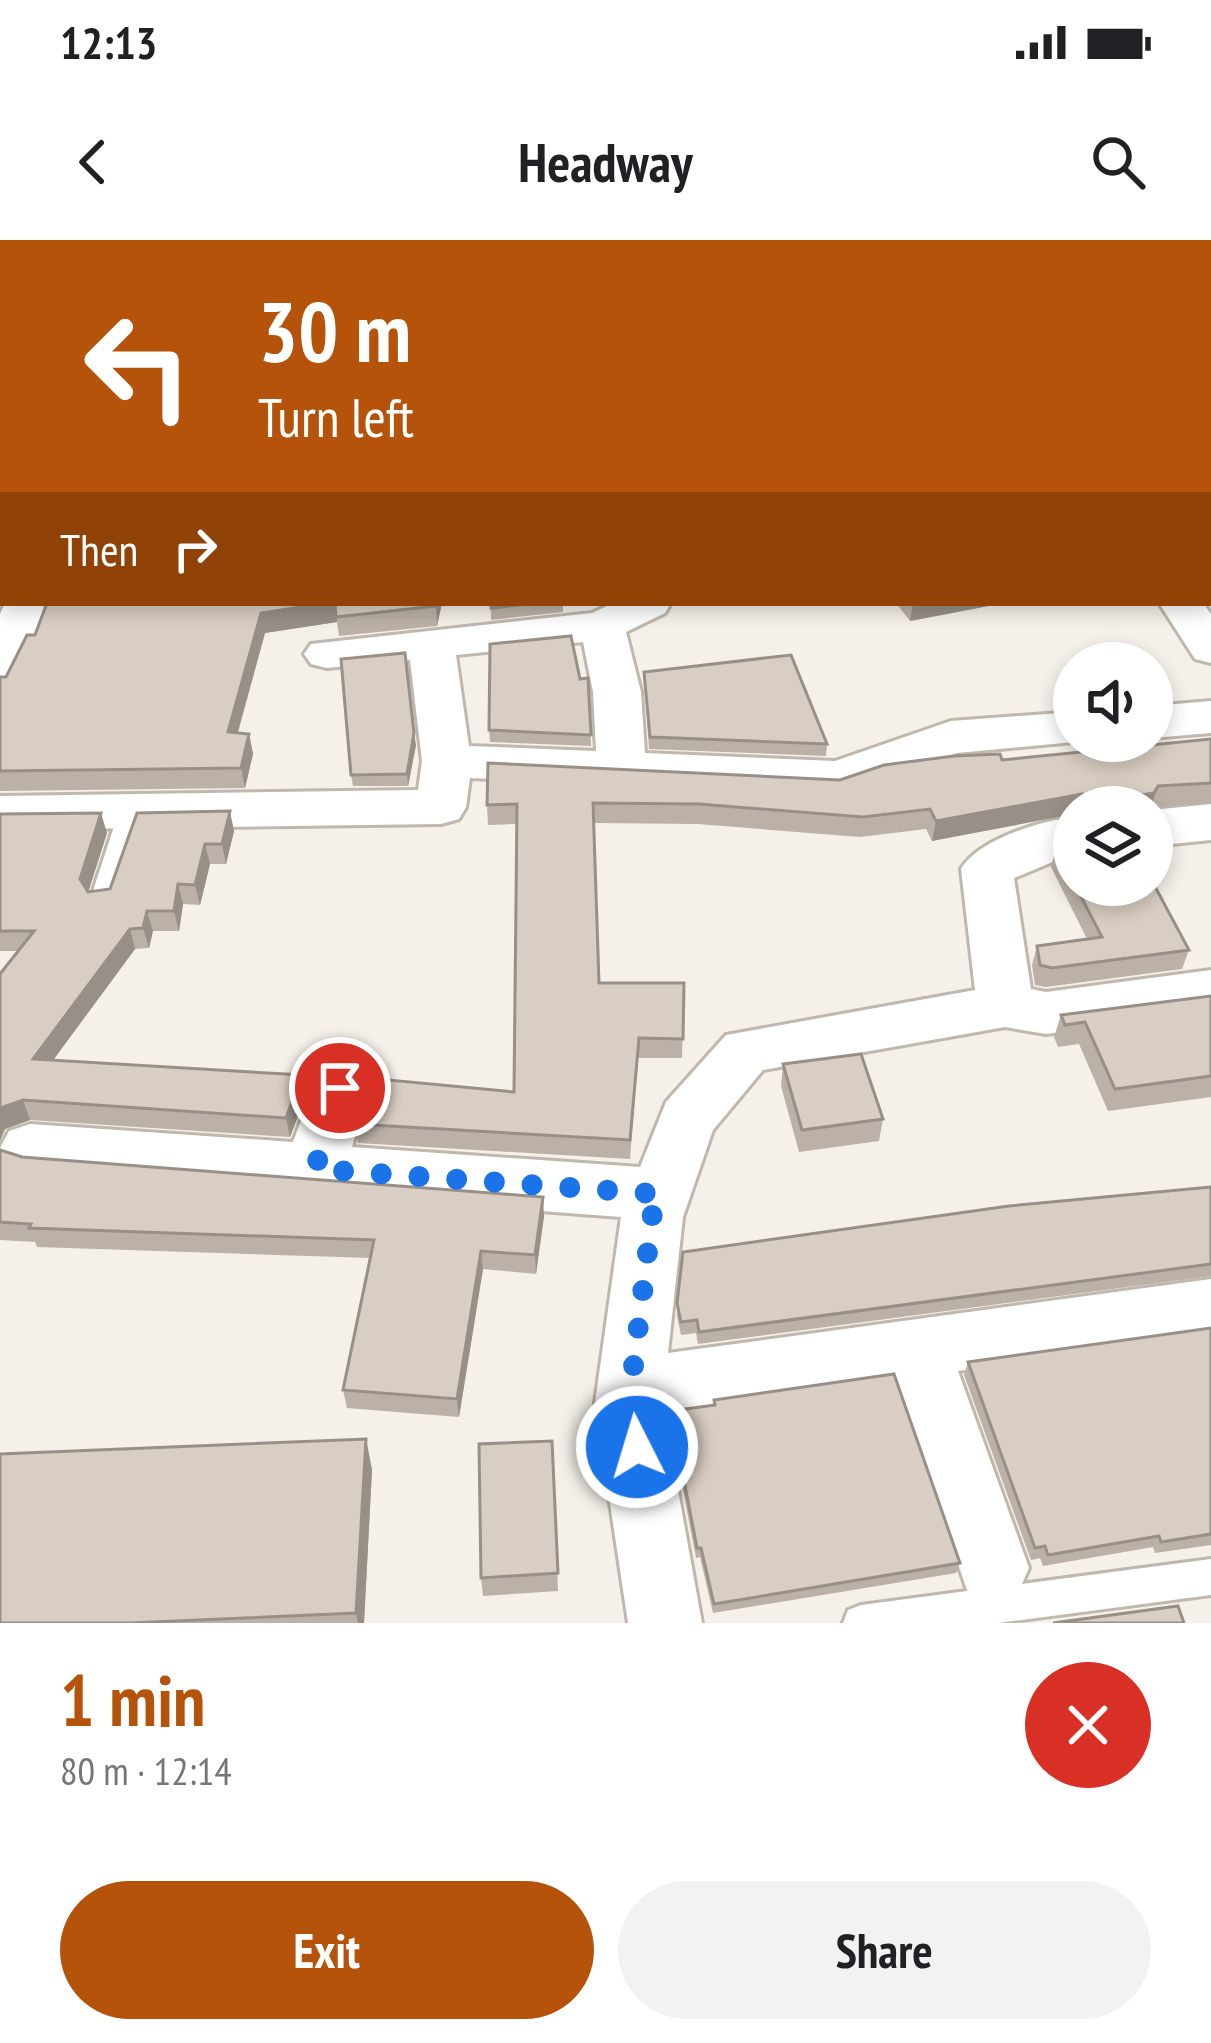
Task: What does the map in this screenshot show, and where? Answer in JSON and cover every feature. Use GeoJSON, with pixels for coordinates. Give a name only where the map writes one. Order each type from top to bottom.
{"type":"FeatureCollection","features":[{"type":"Feature","properties":{"kind":"street"},"geometry":{"type":"LineString","coordinates":[[0,672],[26,606]]}},
{"type":"Feature","properties":{"kind":"street"},"geometry":{"type":"LineString","coordinates":[[326,654],[602,626],[643,606]]}},
{"type":"Feature","properties":{"kind":"street"},"geometry":{"type":"LineString","coordinates":[[1183,606],[1211,649]]}},
{"type":"Feature","properties":{"kind":"street"},"geometry":{"type":"LineString","coordinates":[[602,626],[617,692],[621,769]]}},
{"type":"Feature","properties":{"kind":"street"},"geometry":{"type":"LineString","coordinates":[[0,813],[441,807],[447,761],[431,643]]}},
{"type":"Feature","properties":{"kind":"street"},"geometry":{"type":"LineString","coordinates":[[1173,720],[1211,717]]}},
{"type":"Feature","properties":{"kind":"street"},"geometry":{"type":"LineString","coordinates":[[447,761],[838,778],[951,737],[1053,730]]}},
{"type":"Feature","properties":{"kind":"street"},"geometry":{"type":"LineString","coordinates":[[1173,826],[1211,822]]}},
{"type":"Feature","properties":{"kind":"street"},"geometry":{"type":"LineString","coordinates":[[1004,1006],[987,869],[1053,838]]}},
{"type":"Feature","properties":{"kind":"street"},"geometry":{"type":"LineString","coordinates":[[665,1623],[629,1403],[652,1216],[687,1119],[746,1051],[1004,1006],[1046,1012],[1211,991]]}},
{"type":"Feature","properties":{"kind":"street"},"geometry":{"type":"LineString","coordinates":[[315,1169],[340,1088]]}},
{"type":"Feature","properties":{"kind":"street"},"geometry":{"type":"LineString","coordinates":[[30,1148],[660,1194]]}},
{"type":"Feature","properties":{"kind":"street"},"geometry":{"type":"LineString","coordinates":[[631,1388],[1211,1307]]}},
{"type":"Feature","properties":{"kind":"street"},"geometry":{"type":"LineString","coordinates":[[917,1348],[993,1568]]}},
{"type":"Feature","properties":{"kind":"lane"},"geometry":{"type":"LineString","coordinates":[[103,900],[132,811]]}},
{"type":"Feature","properties":{"kind":"lane"},"geometry":{"type":"LineString","coordinates":[[861,1623],[1211,1577]]}},
{"type":"Feature","properties":{"kind":"building"},"geometry":{"type":"Polygon","coordinates":[[[46,606],[307,606],[261,613],[228,732],[249,734],[241,768],[0,771],[0,677],[6,677],[27,635],[35,635],[46,606]]]}},
{"type":"Feature","properties":{"kind":"building"},"geometry":{"type":"Polygon","coordinates":[[[335,606],[436,606],[336,617],[335,606]]]}},
{"type":"Feature","properties":{"kind":"building"},"geometry":{"type":"Polygon","coordinates":[[[571,636],[580,679],[588,678],[591,735],[489,730],[490,644],[571,636]]]}},
{"type":"Feature","properties":{"kind":"building"},"geometry":{"type":"Polygon","coordinates":[[[405,653],[414,733],[407,774],[351,775],[341,659],[405,653]]]}},
{"type":"Feature","properties":{"kind":"building"},"geometry":{"type":"Polygon","coordinates":[[[791,655],[827,744],[650,737],[644,672],[791,655]]]}},
{"type":"Feature","properties":{"kind":"building"},"geometry":{"type":"Polygon","coordinates":[[[1211,739],[1211,783],[1053,786],[1053,799],[936,821],[930,809],[863,817],[699,804],[593,803],[599,983],[684,983],[683,1039],[639,1038],[630,1140],[355,1124],[368,1078],[514,1092],[517,804],[487,805],[488,763],[840,780],[884,765],[954,756],[1000,754],[1002,760],[1053,755],[1053,762],[1173,762],[1173,743],[1211,739]]]}},
{"type":"Feature","properties":{"kind":"building"},"geometry":{"type":"Polygon","coordinates":[[[230,811],[222,844],[205,844],[195,885],[178,884],[174,911],[147,911],[143,928],[130,929],[33,1059],[302,1075],[286,1118],[23,1100],[0,1108],[0,974],[34,931],[0,931],[0,814],[101,813],[80,879],[88,892],[110,889],[137,813],[230,811]]]}},
{"type":"Feature","properties":{"kind":"building"},"geometry":{"type":"Polygon","coordinates":[[[1086,906],[1165,906],[1189,950],[1052,968],[1040,965],[1037,946],[1102,937],[1086,906]]]}},
{"type":"Feature","properties":{"kind":"building"},"geometry":{"type":"Polygon","coordinates":[[[1211,996],[1211,1076],[1115,1089],[1085,1022],[1065,1025],[1061,1015],[1211,996]]]}},
{"type":"Feature","properties":{"kind":"building"},"geometry":{"type":"Polygon","coordinates":[[[861,1054],[883,1119],[802,1130],[783,1064],[861,1054]]]}},
{"type":"Feature","properties":{"kind":"building"},"geometry":{"type":"Polygon","coordinates":[[[0,1150],[22,1157],[543,1197],[535,1255],[481,1251],[457,1399],[343,1390],[374,1240],[29,1228],[31,1224],[0,1222],[0,1150]]]}},
{"type":"Feature","properties":{"kind":"building"},"geometry":{"type":"Polygon","coordinates":[[[1211,1187],[1211,1264],[699,1332],[697,1320],[681,1322],[677,1303],[683,1252],[1009,1206],[1211,1187]]]}},
{"type":"Feature","properties":{"kind":"building"},"geometry":{"type":"Polygon","coordinates":[[[1211,1328],[1211,1534],[1161,1542],[1159,1536],[1048,1555],[1045,1546],[1035,1548],[968,1362],[1211,1328]]]}},
{"type":"Feature","properties":{"kind":"building"},"geometry":{"type":"Polygon","coordinates":[[[894,1374],[960,1563],[714,1604],[701,1548],[697,1548],[677,1444],[692,1442],[685,1409],[715,1405],[714,1400],[894,1374]]]}},
{"type":"Feature","properties":{"kind":"building"},"geometry":{"type":"Polygon","coordinates":[[[366,1439],[356,1613],[130,1623],[0,1623],[0,1454],[366,1439]]]}},
{"type":"Feature","properties":{"kind":"building"},"geometry":{"type":"Polygon","coordinates":[[[552,1441],[558,1573],[481,1578],[479,1444],[552,1441]]]}},
{"type":"Feature","properties":{"kind":"building"},"geometry":{"type":"Polygon","coordinates":[[[1178,1606],[1184,1623],[1053,1623],[1178,1606]]]}},
{"type":"Feature","properties":{"kind":"route"},"geometry":{"type":"LineString","coordinates":[[340,1088],[315,1169],[660,1194],[652,1216],[629,1403],[637,1447]]}}]}
